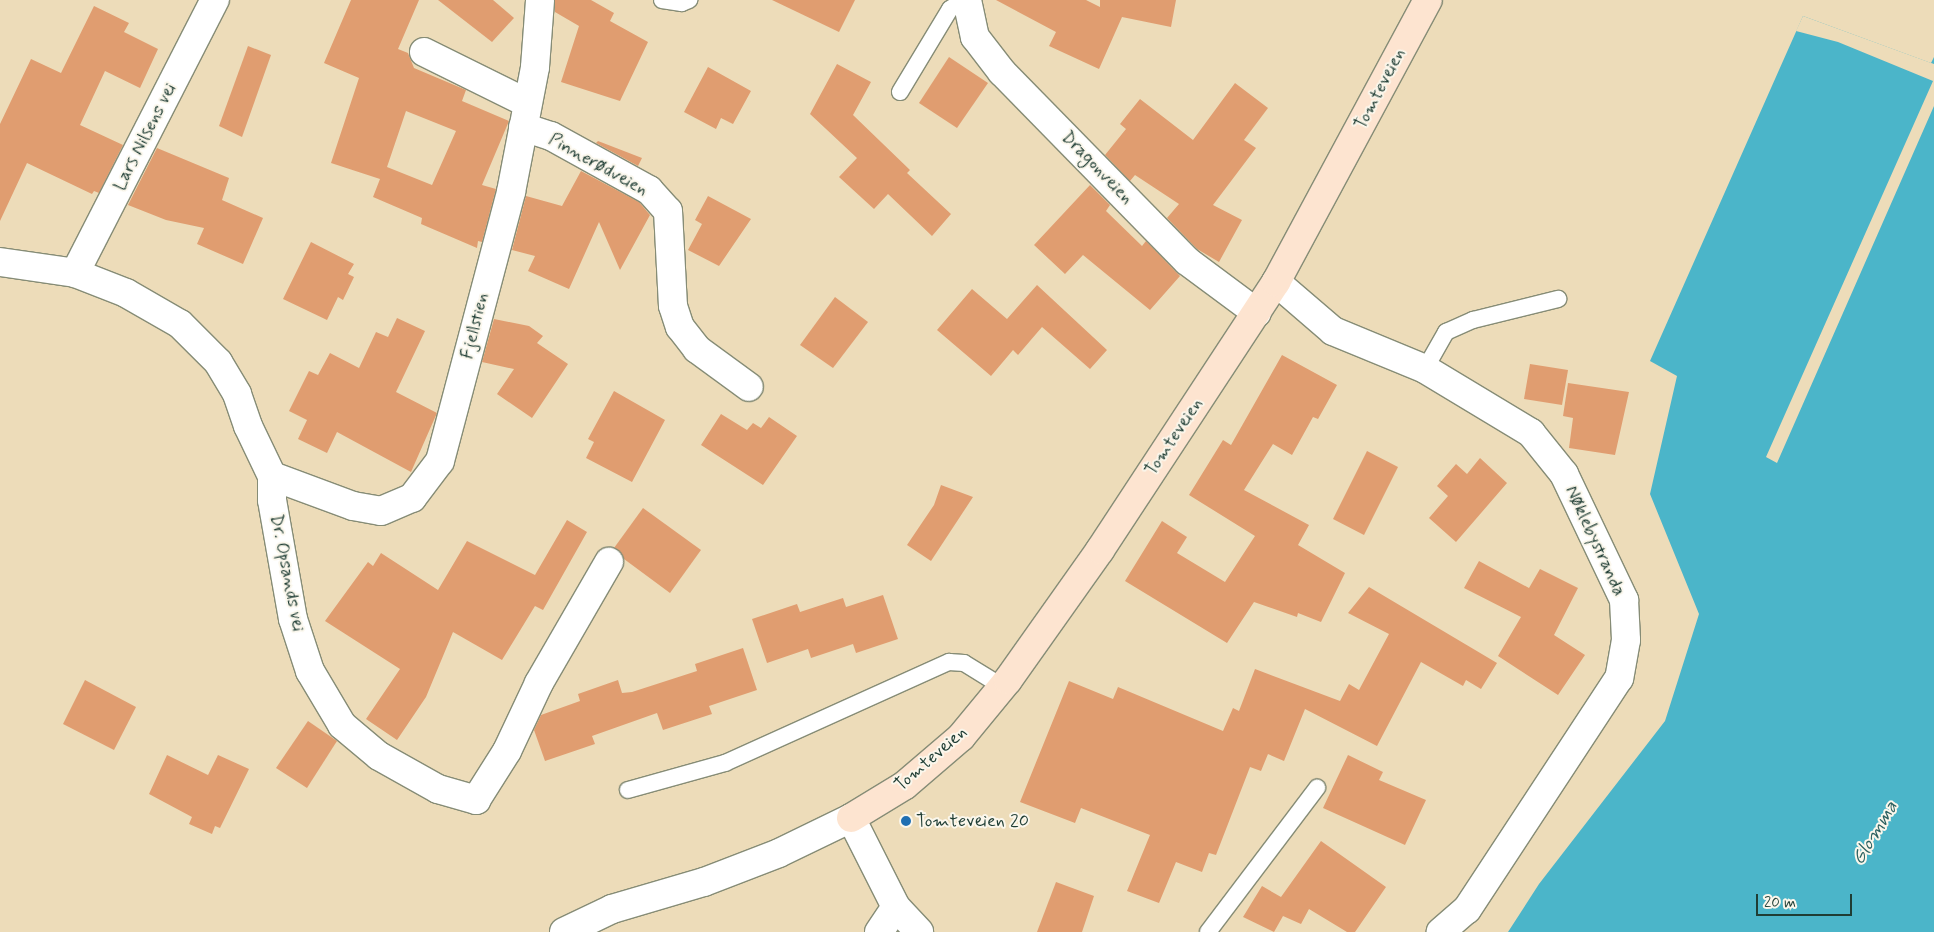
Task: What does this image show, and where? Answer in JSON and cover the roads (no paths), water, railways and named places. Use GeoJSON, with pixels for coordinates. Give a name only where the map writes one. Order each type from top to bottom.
{"type":"FeatureCollection","features":[{"type":"Feature","properties":{"kind":"street","name":"Lars Nilsens vei"},"geometry":{"type":"LineString","coordinates":[[75,273],[215,0]]}},
{"type":"Feature","properties":{"kind":"street","name":"Fjellstien"},"geometry":{"type":"LineString","coordinates":[[272,476],[353,506],[381,511],[412,498],[440,461],[511,192],[535,67],[540,0]]}},
{"type":"Feature","properties":{"kind":"street","name":"Dragonveien"},"geometry":{"type":"LineString","coordinates":[[966,0],[975,37],[1002,72],[1187,261],[1257,312]]}},
{"type":"Feature","properties":{"kind":"street","name":"Tomteveien"},"geometry":{"type":"LineString","coordinates":[[564,932],[612,909],[704,882],[779,853],[851,818],[905,785],[947,749],[1003,687],[1100,550],[1257,312],[1276,282],[1428,0]]}},
{"type":"Feature","properties":{"kind":"street","name":"Pinnerødveien"},"geometry":{"type":"LineString","coordinates":[[424,52],[525,115],[551,136],[649,190],[668,211],[673,306],[680,326],[697,349],[749,387]]}},
{"type":"Feature","properties":{"kind":"street","name":"Dr. Opsands vei"},"geometry":{"type":"LineString","coordinates":[[0,262],[75,273],[126,293],[180,324],[218,362],[236,394],[248,426],[272,476],[272,500],[293,619],[310,671],[342,724],[379,756],[438,789],[476,800],[507,751],[539,683],[609,562]]}},
{"type":"Feature","properties":{"kind":"street","name":"Nøklebystranda"},"geometry":{"type":"LineString","coordinates":[[1276,282],[1332,331],[1425,369],[1531,433],[1564,474],[1624,600],[1626,640],[1619,678],[1467,909],[1441,932]]}},
{"type":"Feature","properties":{"kind":"street"},"geometry":{"type":"LineString","coordinates":[[851,818],[896,906],[920,932]]}},
{"type":"Feature","properties":{"kind":"street"},"geometry":{"type":"LineString","coordinates":[[879,932],[896,906]]}},
{"type":"Feature","properties":{"kind":"lane"},"geometry":{"type":"LineString","coordinates":[[662,0],[682,3],[689,0]]}},
{"type":"Feature","properties":{"kind":"lane"},"geometry":{"type":"LineString","coordinates":[[900,92],[950,9],[966,0]]}},
{"type":"Feature","properties":{"kind":"lane"},"geometry":{"type":"LineString","coordinates":[[1425,369],[1446,332],[1473,320],[1558,299]]}},
{"type":"Feature","properties":{"kind":"lane"},"geometry":{"type":"LineString","coordinates":[[628,790],[725,763],[949,662],[964,663],[1003,687]]}},
{"type":"Feature","properties":{"kind":"lane"},"geometry":{"type":"LineString","coordinates":[[1208,932],[1316,788]]}},
{"type":"Feature","properties":{"kind":"water","name":"Glomma"},"geometry":{"type":"Polygon","coordinates":[[[1803,16],[1931,63],[1934,57],[1934,932],[1508,932],[1539,884],[1665,721],[1699,614],[1650,494],[1677,376],[1650,361],[1803,16]]]}},
{"type":"Feature","properties":{"kind":"place","name":"Tomteveien 20"},"geometry":{"type":"Point","coordinates":[906,821]}}]}
